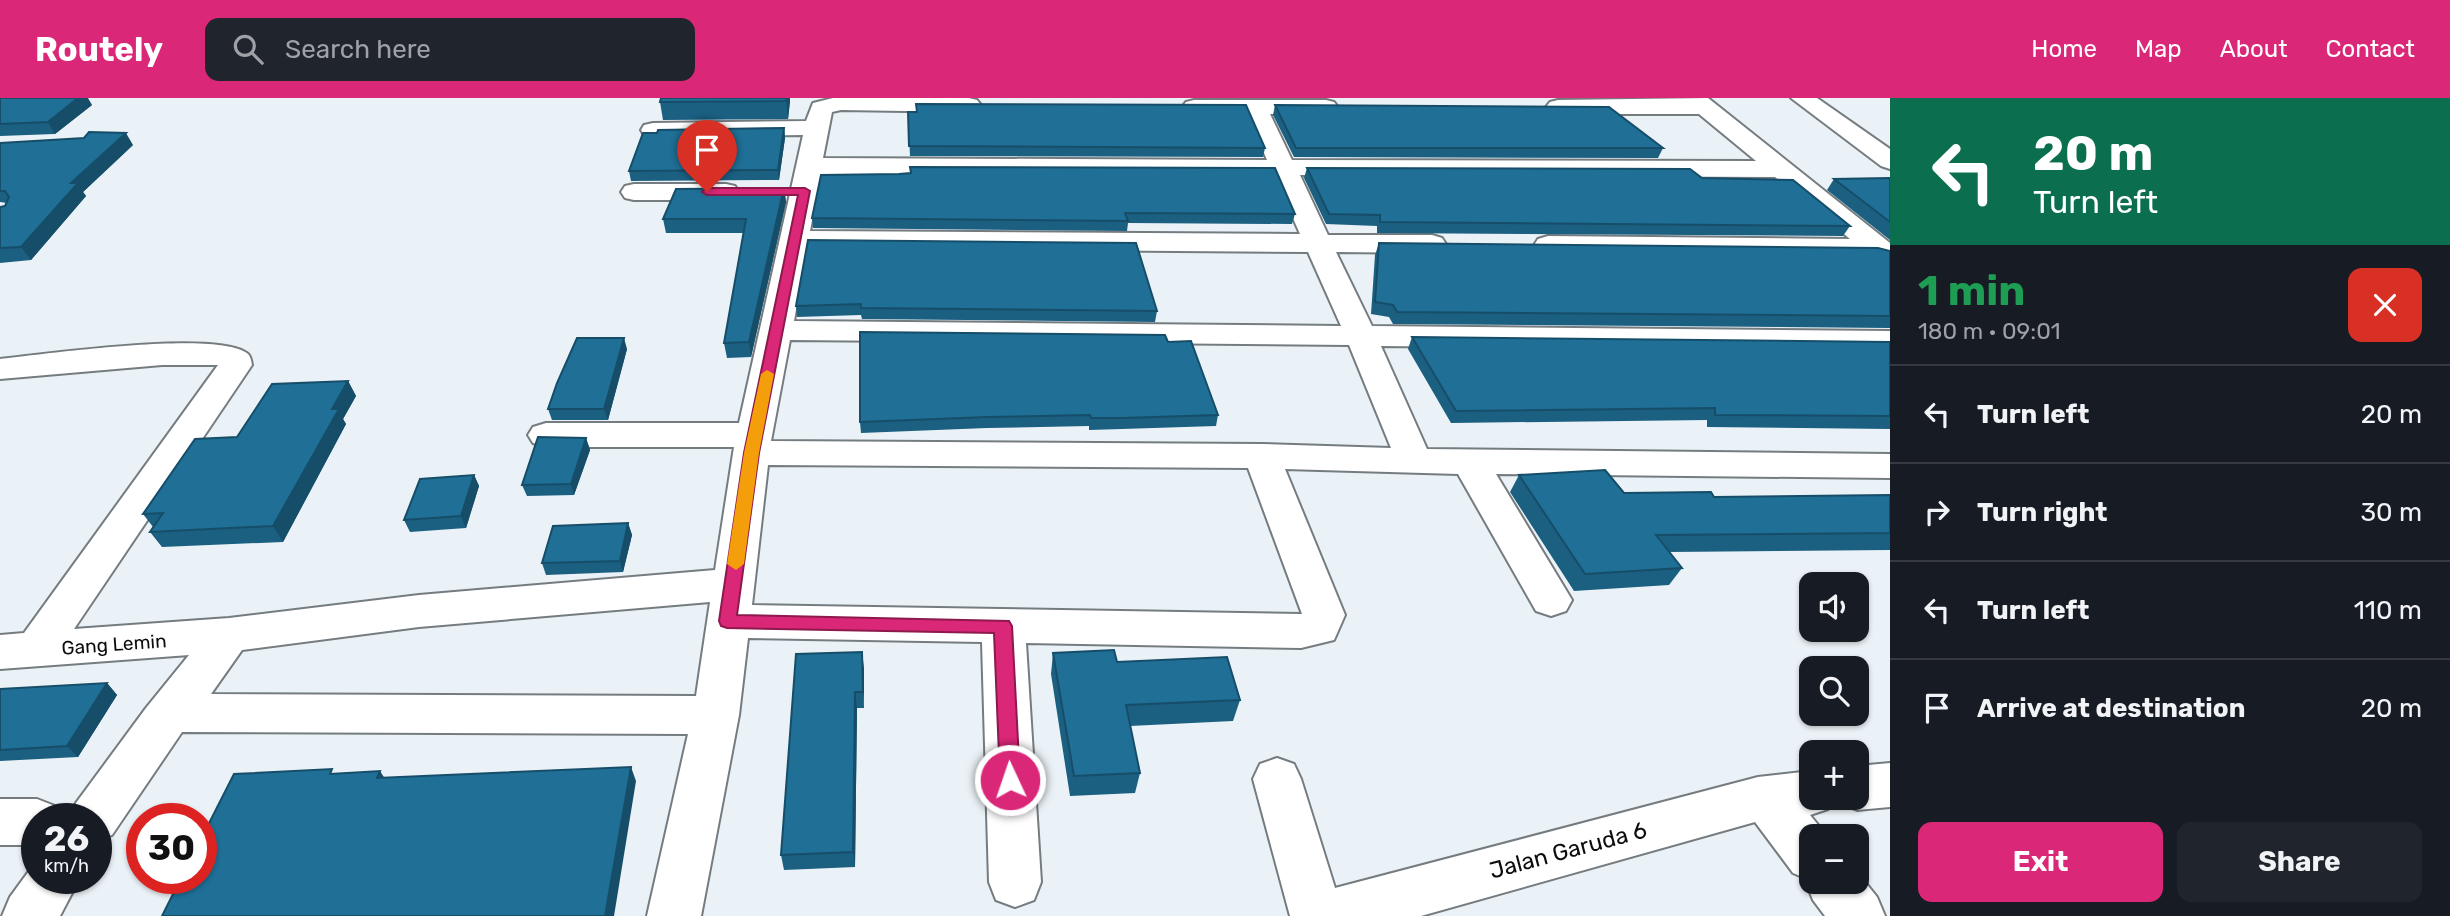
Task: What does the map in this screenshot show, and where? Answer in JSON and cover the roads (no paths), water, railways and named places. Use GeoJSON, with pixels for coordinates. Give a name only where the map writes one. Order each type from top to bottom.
{"type":"FeatureCollection","features":[{"type":"Feature","properties":{"kind":"street"},"geometry":{"type":"LineString","coordinates":[[1802,98],[1890,161]]}},
{"type":"Feature","properties":{"kind":"street"},"geometry":{"type":"LineString","coordinates":[[653,130],[824,111],[841,103],[993,105]]}},
{"type":"Feature","properties":{"kind":"street"},"geometry":{"type":"LineString","coordinates":[[1172,107],[1253,103],[1350,107]]}},
{"type":"Feature","properties":{"kind":"street"},"geometry":{"type":"LineString","coordinates":[[1253,103],[1361,336],[1414,460]]}},
{"type":"Feature","properties":{"kind":"street"},"geometry":{"type":"LineString","coordinates":[[1555,104],[1700,103],[1884,253]]}},
{"type":"Feature","properties":{"kind":"street"},"geometry":{"type":"LineString","coordinates":[[674,916],[716,715],[753,444],[794,239],[786,185],[824,111]]}},
{"type":"Feature","properties":{"kind":"street"},"geometry":{"type":"LineString","coordinates":[[634,192],[1283,167],[1780,169]]}},
{"type":"Feature","properties":{"kind":"street"},"geometry":{"type":"LineString","coordinates":[[794,239],[1458,244]]}},
{"type":"Feature","properties":{"kind":"street"},"geometry":{"type":"LineString","coordinates":[[1528,245],[1884,253]]}},
{"type":"Feature","properties":{"kind":"street"},"geometry":{"type":"LineString","coordinates":[[776,330],[1890,341]]}},
{"type":"Feature","properties":{"kind":"street"},"geometry":{"type":"LineString","coordinates":[[0,369],[195,353],[229,354],[235,359],[235,365],[18,651]]}},
{"type":"Feature","properties":{"kind":"street"},"geometry":{"type":"LineString","coordinates":[[546,435],[753,444],[1470,462],[1890,466]]}},
{"type":"Feature","properties":{"kind":"street","name":"Gang Lemin"},"geometry":{"type":"LineString","coordinates":[[18,651],[229,635],[419,611],[730,602],[1003,626],[1301,631],[1319,628],[1324,615],[1262,456]]}},
{"type":"Feature","properties":{"kind":"street"},"geometry":{"type":"LineString","coordinates":[[1470,462],[1551,600]]}},
{"type":"Feature","properties":{"kind":"street"},"geometry":{"type":"LineString","coordinates":[[1003,626],[1015,882]]}},
{"type":"Feature","properties":{"kind":"street"},"geometry":{"type":"LineString","coordinates":[[105,803],[162,722],[229,635]]}},
{"type":"Feature","properties":{"kind":"street"},"geometry":{"type":"LineString","coordinates":[[171,713],[716,715]]}},
{"type":"Feature","properties":{"kind":"street"},"geometry":{"type":"LineString","coordinates":[[1278,779],[1317,916]]}},
{"type":"Feature","properties":{"kind":"street"},"geometry":{"type":"LineString","coordinates":[[1869,787],[1890,785]]}},
{"type":"Feature","properties":{"kind":"street"},"geometry":{"type":"LineString","coordinates":[[1789,795],[1799,824]]}},
{"type":"Feature","properties":{"kind":"street","name":"Jalan Garuda 6"},"geometry":{"type":"LineString","coordinates":[[1327,916],[1789,795]]}},
{"type":"Feature","properties":{"kind":"street"},"geometry":{"type":"LineString","coordinates":[[0,822],[21,822]]}},
{"type":"Feature","properties":{"kind":"street"},"geometry":{"type":"LineString","coordinates":[[29,916],[43,894]]}},
{"type":"Feature","properties":{"kind":"street"},"geometry":{"type":"LineString","coordinates":[[1841,894],[1858,916]]}}]}
